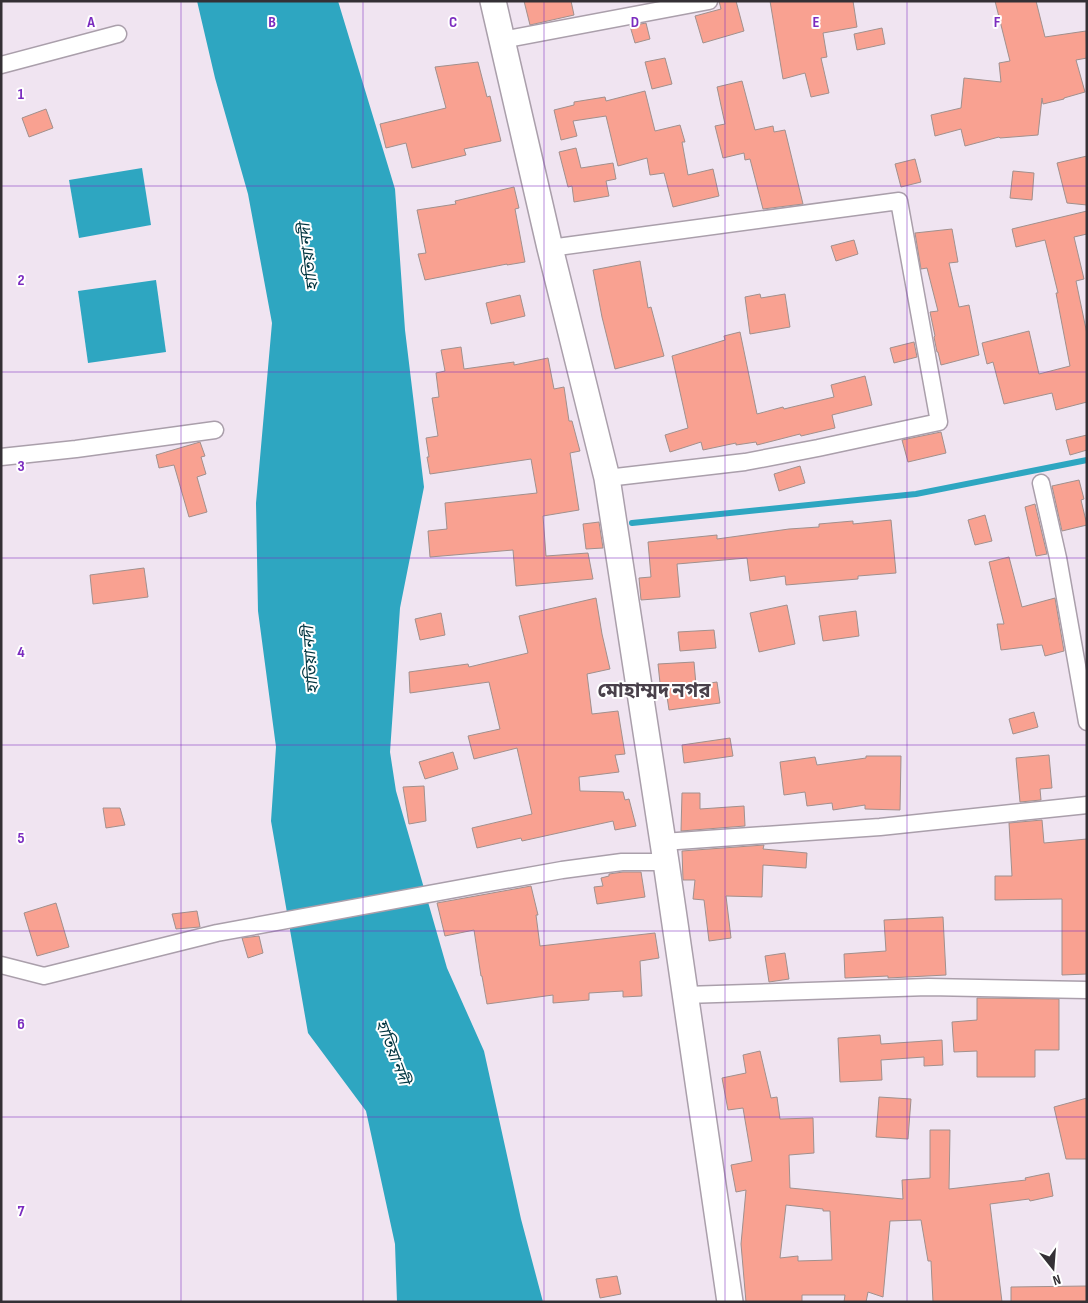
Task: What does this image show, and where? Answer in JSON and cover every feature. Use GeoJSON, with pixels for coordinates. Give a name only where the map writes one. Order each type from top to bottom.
{"type":"FeatureCollection","features":[{"type":"Feature","properties":{"kind":"main road"},"geometry":{"type":"LineString","coordinates":[[493,1],[550,248],[607,478],[730,1302]]}},
{"type":"Feature","properties":{"kind":"street"},"geometry":{"type":"LineString","coordinates":[[502,40],[709,1]]}},
{"type":"Feature","properties":{"kind":"street"},"geometry":{"type":"LineString","coordinates":[[1,64],[118,34]]}},
{"type":"Feature","properties":{"kind":"street"},"geometry":{"type":"LineString","coordinates":[[550,248],[899,201],[939,422],[745,462],[607,478]]}},
{"type":"Feature","properties":{"kind":"street"},"geometry":{"type":"LineString","coordinates":[[1,457],[215,430]]}},
{"type":"Feature","properties":{"kind":"street"},"geometry":{"type":"LineString","coordinates":[[1041,484],[1058,558],[1087,722]]}},
{"type":"Feature","properties":{"kind":"street"},"geometry":{"type":"LineString","coordinates":[[1,965],[44,976],[217,932],[562,870],[622,862],[664,852],[880,826],[1087,805]]}},
{"type":"Feature","properties":{"kind":"street"},"geometry":{"type":"LineString","coordinates":[[685,995],[928,987],[1087,990]]}},
{"type":"Feature","properties":{"kind":"water","name":"হাতিয়া নদী"},"geometry":{"type":"Polygon","coordinates":[[[197,1],[338,1],[395,189],[405,330],[424,487],[400,608],[390,752],[396,791],[447,968],[484,1051],[521,1219],[543,1302],[397,1302],[395,1244],[366,1111],[308,1033],[271,821],[276,747],[258,611],[256,503],[272,323],[248,194],[215,78],[197,1]]]}},
{"type":"Feature","properties":{"kind":"water"},"geometry":{"type":"Polygon","coordinates":[[[142,168],[151,225],[79,238],[69,180],[142,168]]]}},
{"type":"Feature","properties":{"kind":"water"},"geometry":{"type":"Polygon","coordinates":[[[156,280],[166,352],[88,363],[78,291],[156,280]]]}},
{"type":"Feature","properties":{"kind":"building"},"geometry":{"type":"Polygon","coordinates":[[[524,1],[571,1],[574,15],[530,25],[524,1]]]}},
{"type":"Feature","properties":{"kind":"building"},"geometry":{"type":"Polygon","coordinates":[[[719,1],[736,1],[744,31],[703,43],[695,16],[721,9],[719,1]]]}},
{"type":"Feature","properties":{"kind":"building"},"geometry":{"type":"Polygon","coordinates":[[[770,1],[853,1],[857,27],[823,33],[827,57],[821,58],[829,93],[811,97],[805,73],[783,79],[770,1]]]}},
{"type":"Feature","properties":{"kind":"building"},"geometry":{"type":"Polygon","coordinates":[[[995,1],[1036,1],[1045,37],[1086,31],[1087,58],[1076,60],[1085,92],[1043,104],[1042,98],[1038,135],[999,137],[965,146],[961,129],[935,136],[931,115],[961,108],[964,78],[1001,82],[999,63],[1010,61],[995,1]]]}},
{"type":"Feature","properties":{"kind":"building"},"geometry":{"type":"Polygon","coordinates":[[[646,23],[650,39],[635,43],[630,26],[646,23]]]}},
{"type":"Feature","properties":{"kind":"building"},"geometry":{"type":"Polygon","coordinates":[[[882,28],[885,44],[857,50],[854,34],[882,28]]]}},
{"type":"Feature","properties":{"kind":"building"},"geometry":{"type":"Polygon","coordinates":[[[665,58],[672,84],[652,89],[645,62],[665,58]]]}},
{"type":"Feature","properties":{"kind":"building"},"geometry":{"type":"Polygon","coordinates":[[[478,62],[487,97],[490,96],[501,141],[464,149],[466,155],[412,168],[406,143],[386,148],[380,124],[446,108],[435,67],[478,62]]]}},
{"type":"Feature","properties":{"kind":"building"},"geometry":{"type":"Polygon","coordinates":[[[742,81],[755,130],[773,126],[774,132],[785,130],[803,204],[763,209],[750,159],[745,160],[744,153],[723,158],[715,126],[725,124],[717,87],[742,81]]]}},
{"type":"Feature","properties":{"kind":"building"},"geometry":{"type":"Polygon","coordinates":[[[645,91],[655,131],[680,125],[685,142],[682,142],[688,175],[713,169],[719,196],[673,207],[664,173],[650,175],[647,158],[618,166],[606,116],[573,121],[577,136],[561,140],[554,110],[574,105],[574,102],[605,97],[606,101],[645,91]]]}},
{"type":"Feature","properties":{"kind":"building"},"geometry":{"type":"Polygon","coordinates":[[[46,109],[53,128],[29,137],[22,118],[46,109]]]}},
{"type":"Feature","properties":{"kind":"building"},"geometry":{"type":"Polygon","coordinates":[[[576,148],[581,168],[613,163],[616,179],[606,181],[609,196],[574,202],[572,186],[568,187],[559,152],[576,148]]]}},
{"type":"Feature","properties":{"kind":"building"},"geometry":{"type":"Polygon","coordinates":[[[1087,156],[1087,205],[1067,203],[1057,163],[1087,156]]]}},
{"type":"Feature","properties":{"kind":"building"},"geometry":{"type":"Polygon","coordinates":[[[915,159],[921,182],[901,187],[895,164],[915,159]]]}},
{"type":"Feature","properties":{"kind":"building"},"geometry":{"type":"Polygon","coordinates":[[[1013,171],[1034,173],[1032,200],[1010,198],[1013,171]]]}},
{"type":"Feature","properties":{"kind":"building"},"geometry":{"type":"Polygon","coordinates":[[[514,187],[519,208],[515,209],[525,262],[425,280],[418,254],[426,253],[417,210],[456,204],[455,201],[514,187]]]}},
{"type":"Feature","properties":{"kind":"building"},"geometry":{"type":"Polygon","coordinates":[[[1087,211],[1087,234],[1074,237],[1084,279],[1076,281],[1087,334],[1087,402],[1056,410],[1052,393],[1004,404],[993,362],[987,364],[982,343],[1029,331],[1039,374],[1070,366],[1056,293],[1058,293],[1045,240],[1016,247],[1012,229],[1087,211]]]}},
{"type":"Feature","properties":{"kind":"building"},"geometry":{"type":"Polygon","coordinates":[[[952,229],[958,262],[949,263],[959,307],[969,305],[979,355],[941,365],[930,312],[938,311],[927,268],[921,269],[915,233],[952,229]]]}},
{"type":"Feature","properties":{"kind":"building"},"geometry":{"type":"Polygon","coordinates":[[[854,240],[858,254],[836,261],[831,246],[854,240]]]}},
{"type":"Feature","properties":{"kind":"building"},"geometry":{"type":"Polygon","coordinates":[[[640,261],[648,308],[651,307],[664,356],[615,369],[593,270],[640,261]]]}},
{"type":"Feature","properties":{"kind":"building"},"geometry":{"type":"Polygon","coordinates":[[[760,294],[761,298],[785,294],[790,327],[750,334],[745,297],[760,294]]]}},
{"type":"Feature","properties":{"kind":"building"},"geometry":{"type":"Polygon","coordinates":[[[520,295],[525,316],[491,324],[486,303],[520,295]]]}},
{"type":"Feature","properties":{"kind":"building"},"geometry":{"type":"Polygon","coordinates":[[[740,332],[757,414],[834,397],[831,385],[865,376],[872,405],[832,415],[835,428],[801,436],[800,434],[757,445],[756,442],[736,445],[736,443],[703,450],[701,442],[670,452],[665,435],[688,428],[672,356],[725,340],[724,336],[740,332]]]}},
{"type":"Feature","properties":{"kind":"building"},"geometry":{"type":"Polygon","coordinates":[[[914,342],[917,357],[894,363],[890,348],[914,342]]]}},
{"type":"Feature","properties":{"kind":"building"},"geometry":{"type":"Polygon","coordinates":[[[461,347],[464,369],[514,362],[514,365],[548,358],[554,389],[564,387],[569,421],[572,421],[580,451],[570,453],[579,510],[543,516],[546,556],[588,553],[593,579],[516,586],[513,550],[430,557],[428,531],[447,529],[445,503],[537,493],[531,459],[430,474],[426,438],[438,436],[432,398],[439,397],[436,373],[445,371],[441,350],[461,347]]]}},
{"type":"Feature","properties":{"kind":"building"},"geometry":{"type":"Polygon","coordinates":[[[941,432],[946,453],[908,462],[902,440],[941,432]]]}},
{"type":"Feature","properties":{"kind":"building"},"geometry":{"type":"Polygon","coordinates":[[[1087,435],[1087,450],[1070,455],[1066,440],[1087,435]]]}},
{"type":"Feature","properties":{"kind":"building"},"geometry":{"type":"Polygon","coordinates":[[[200,442],[205,456],[201,457],[206,474],[197,477],[207,512],[189,517],[174,465],[159,468],[156,455],[200,442]]]}},
{"type":"Feature","properties":{"kind":"building"},"geometry":{"type":"Polygon","coordinates":[[[800,466],[805,483],[779,491],[774,474],[800,466]]]}},
{"type":"Feature","properties":{"kind":"building"},"geometry":{"type":"Polygon","coordinates":[[[1079,480],[1084,499],[1081,500],[1087,525],[1062,531],[1052,486],[1079,480]]]}},
{"type":"Feature","properties":{"kind":"building"},"geometry":{"type":"Polygon","coordinates":[[[1035,504],[1047,554],[1036,556],[1025,507],[1035,504]]]}},
{"type":"Feature","properties":{"kind":"building"},"geometry":{"type":"Polygon","coordinates":[[[985,515],[992,541],[975,545],[968,520],[985,515]]]}},
{"type":"Feature","properties":{"kind":"building"},"geometry":{"type":"Polygon","coordinates":[[[891,520],[896,573],[858,576],[858,579],[786,585],[785,576],[750,581],[747,558],[677,564],[680,597],[641,600],[639,578],[651,577],[648,542],[717,535],[717,539],[789,529],[819,527],[819,524],[853,521],[853,524],[891,520]]]}},
{"type":"Feature","properties":{"kind":"building"},"geometry":{"type":"Polygon","coordinates":[[[599,522],[603,548],[586,549],[583,524],[599,522]]]}},
{"type":"Feature","properties":{"kind":"building"},"geometry":{"type":"Polygon","coordinates":[[[1009,557],[1022,607],[1055,598],[1064,651],[1045,656],[1042,645],[1001,650],[997,624],[1004,624],[989,562],[1009,557]]]}},
{"type":"Feature","properties":{"kind":"building"},"geometry":{"type":"Polygon","coordinates":[[[144,568],[148,597],[93,604],[90,575],[144,568]]]}},
{"type":"Feature","properties":{"kind":"building"},"geometry":{"type":"Polygon","coordinates":[[[596,598],[610,669],[587,674],[592,714],[618,711],[625,754],[615,755],[619,772],[579,777],[580,791],[623,792],[625,800],[629,799],[636,826],[615,830],[613,821],[522,841],[521,838],[477,848],[472,828],[532,814],[517,748],[474,759],[468,736],[500,729],[489,682],[410,693],[409,672],[468,664],[469,667],[528,653],[519,616],[596,598]]]}},
{"type":"Feature","properties":{"kind":"building"},"geometry":{"type":"Polygon","coordinates":[[[787,605],[795,644],[759,652],[750,613],[787,605]]]}},
{"type":"Feature","properties":{"kind":"building"},"geometry":{"type":"Polygon","coordinates":[[[856,611],[859,636],[823,641],[819,616],[856,611]]]}},
{"type":"Feature","properties":{"kind":"building"},"geometry":{"type":"Polygon","coordinates":[[[441,613],[445,635],[420,640],[415,619],[441,613]]]}},
{"type":"Feature","properties":{"kind":"building"},"geometry":{"type":"Polygon","coordinates":[[[714,630],[716,648],[680,651],[678,632],[714,630]]]}},
{"type":"Feature","properties":{"kind":"building"},"geometry":{"type":"Polygon","coordinates":[[[694,662],[696,685],[717,682],[720,703],[669,710],[665,683],[660,683],[658,664],[694,662]]]}},
{"type":"Feature","properties":{"kind":"building"},"geometry":{"type":"Polygon","coordinates":[[[1034,712],[1038,727],[1013,734],[1009,719],[1034,712]]]}},
{"type":"Feature","properties":{"kind":"building"},"geometry":{"type":"Polygon","coordinates":[[[730,738],[733,756],[684,763],[682,745],[730,738]]]}},
{"type":"Feature","properties":{"kind":"building"},"geometry":{"type":"Polygon","coordinates":[[[453,752],[458,769],[425,779],[419,762],[453,752]]]}},
{"type":"Feature","properties":{"kind":"building"},"geometry":{"type":"Polygon","coordinates":[[[1049,755],[1052,788],[1040,789],[1041,800],[1020,802],[1016,758],[1049,755]]]}},
{"type":"Feature","properties":{"kind":"building"},"geometry":{"type":"Polygon","coordinates":[[[866,756],[901,756],[900,810],[865,809],[865,805],[833,810],[832,803],[807,806],[805,792],[784,795],[780,762],[815,757],[817,765],[866,758],[866,756]]]}},
{"type":"Feature","properties":{"kind":"building"},"geometry":{"type":"Polygon","coordinates":[[[424,786],[426,821],[409,824],[403,787],[424,786]]]}},
{"type":"Feature","properties":{"kind":"building"},"geometry":{"type":"Polygon","coordinates":[[[682,793],[700,793],[700,809],[744,806],[745,826],[681,831],[682,793]]]}},
{"type":"Feature","properties":{"kind":"building"},"geometry":{"type":"Polygon","coordinates":[[[103,808],[120,808],[125,825],[106,828],[103,808]]]}},
{"type":"Feature","properties":{"kind":"building"},"geometry":{"type":"Polygon","coordinates":[[[1042,820],[1044,843],[1087,839],[1087,974],[1062,975],[1062,899],[995,900],[995,876],[1012,876],[1009,823],[1042,820]]]}},
{"type":"Feature","properties":{"kind":"building"},"geometry":{"type":"Polygon","coordinates":[[[764,845],[763,849],[807,853],[806,868],[763,865],[762,897],[726,896],[731,938],[709,941],[704,900],[693,899],[695,880],[683,880],[682,851],[764,845]]]}},
{"type":"Feature","properties":{"kind":"building"},"geometry":{"type":"Polygon","coordinates":[[[641,872],[645,897],[597,904],[594,887],[603,886],[601,878],[609,876],[609,874],[641,872]]]}},
{"type":"Feature","properties":{"kind":"building"},"geometry":{"type":"Polygon","coordinates":[[[531,886],[538,915],[536,915],[540,946],[655,933],[659,958],[640,961],[642,996],[623,997],[623,991],[589,993],[589,1000],[553,1003],[553,995],[487,1004],[474,930],[445,936],[437,903],[531,886]]]}},
{"type":"Feature","properties":{"kind":"building"},"geometry":{"type":"Polygon","coordinates":[[[56,903],[69,947],[37,956],[24,913],[56,903]]]}},
{"type":"Feature","properties":{"kind":"building"},"geometry":{"type":"Polygon","coordinates":[[[197,911],[200,927],[176,929],[172,914],[197,911]]]}},
{"type":"Feature","properties":{"kind":"building"},"geometry":{"type":"Polygon","coordinates":[[[943,917],[946,975],[845,978],[844,954],[886,951],[884,920],[943,917]]]}},
{"type":"Feature","properties":{"kind":"building"},"geometry":{"type":"Polygon","coordinates":[[[259,936],[263,953],[248,958],[242,938],[259,936]]]}},
{"type":"Feature","properties":{"kind":"building"},"geometry":{"type":"Polygon","coordinates":[[[785,953],[789,979],[769,982],[765,956],[785,953]]]}},
{"type":"Feature","properties":{"kind":"building"},"geometry":{"type":"Polygon","coordinates":[[[977,998],[1059,999],[1059,1050],[1035,1050],[1035,1077],[977,1077],[977,1051],[954,1052],[952,1022],[977,1020],[977,998]]]}},
{"type":"Feature","properties":{"kind":"building"},"geometry":{"type":"Polygon","coordinates":[[[880,1035],[881,1044],[942,1040],[943,1065],[924,1066],[924,1057],[881,1060],[882,1080],[840,1082],[838,1038],[880,1035]]]}},
{"type":"Feature","properties":{"kind":"building"},"geometry":{"type":"Polygon","coordinates":[[[760,1051],[771,1098],[777,1097],[780,1119],[813,1118],[814,1153],[789,1155],[790,1188],[903,1199],[902,1180],[930,1178],[930,1130],[950,1130],[949,1189],[1026,1180],[1025,1178],[1049,1173],[1053,1196],[1030,1201],[1029,1199],[990,1204],[1002,1302],[933,1302],[931,1261],[928,1261],[921,1220],[890,1221],[883,1297],[868,1292],[866,1302],[844,1302],[845,1295],[802,1295],[802,1302],[746,1302],[741,1244],[746,1190],[736,1192],[731,1165],[752,1161],[743,1108],[728,1110],[722,1078],[746,1073],[743,1055],[760,1051]],[[786,1205],[780,1258],[798,1256],[798,1261],[832,1260],[830,1211],[823,1211],[823,1209],[786,1205]]]}},
{"type":"Feature","properties":{"kind":"building"},"geometry":{"type":"Polygon","coordinates":[[[879,1097],[911,1099],[908,1139],[876,1137],[879,1097]]]}},
{"type":"Feature","properties":{"kind":"building"},"geometry":{"type":"Polygon","coordinates":[[[1087,1098],[1087,1159],[1066,1159],[1054,1107],[1087,1098]]]}},
{"type":"Feature","properties":{"kind":"building"},"geometry":{"type":"Polygon","coordinates":[[[617,1276],[621,1294],[600,1298],[596,1279],[617,1276]]]}},
{"type":"Feature","properties":{"kind":"building"},"geometry":{"type":"Polygon","coordinates":[[[1087,1286],[1087,1302],[1011,1302],[1011,1287],[1087,1286]]]}},
{"type":"Feature","properties":{"kind":"waterway"},"geometry":{"type":"LineString","coordinates":[[632,523],[916,494],[1087,460]]}},
{"type":"Feature","properties":{"kind":"district","name":"মোহাম্মদ নগর"},"geometry":{"type":"Point","coordinates":[654,691]}}]}
